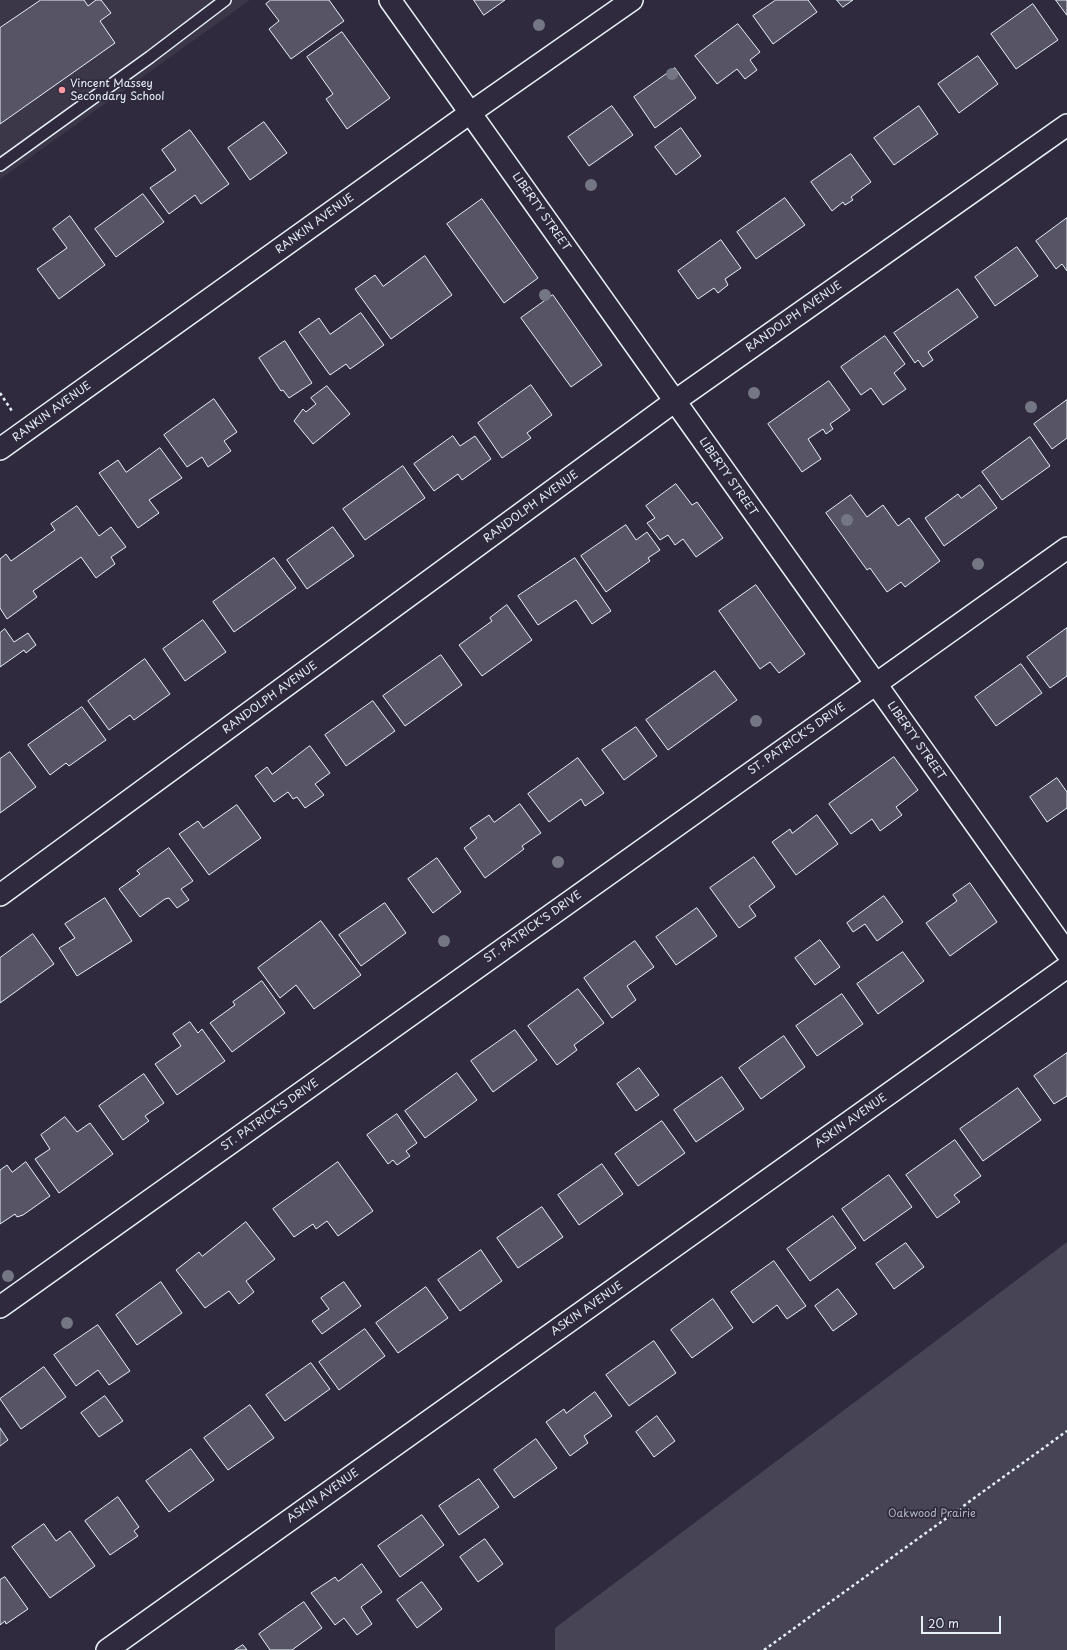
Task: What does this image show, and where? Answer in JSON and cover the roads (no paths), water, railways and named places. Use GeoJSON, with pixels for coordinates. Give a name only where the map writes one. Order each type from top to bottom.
{"type":"FeatureCollection","features":[{"type":"Feature","properties":{"kind":"street","name":"LIBERTY STREET"},"geometry":{"type":"LineString","coordinates":[[390,0],[1067,953]]}},
{"type":"Feature","properties":{"kind":"street","name":"RANKIN AVENUE"},"geometry":{"type":"LineString","coordinates":[[0,449],[470,113],[632,0]]}},
{"type":"Feature","properties":{"kind":"street","name":"RANDOLPH AVENUE"},"geometry":{"type":"LineString","coordinates":[[0,895],[675,402],[1067,125]]}},
{"type":"Feature","properties":{"kind":"street","name":"ST. PATRICK'S DRIVE"},"geometry":{"type":"LineString","coordinates":[[0,1307],[1067,548]]}},
{"type":"Feature","properties":{"kind":"street","name":"ASKIN AVENUE"},"geometry":{"type":"LineString","coordinates":[[107,1650],[1067,967]]}},
{"type":"Feature","properties":{"kind":"lane"},"geometry":{"type":"LineString","coordinates":[[0,165],[150,57],[225,0]]}},
{"type":"Feature","properties":{"kind":"place","name":"Vincent Massey Secondary School"},"geometry":{"type":"Point","coordinates":[62,90]}},
{"type":"Feature","properties":{"kind":"park label","name":"Oakwood Prairie"},"geometry":{"type":"Point","coordinates":[932,1514]}}]}
